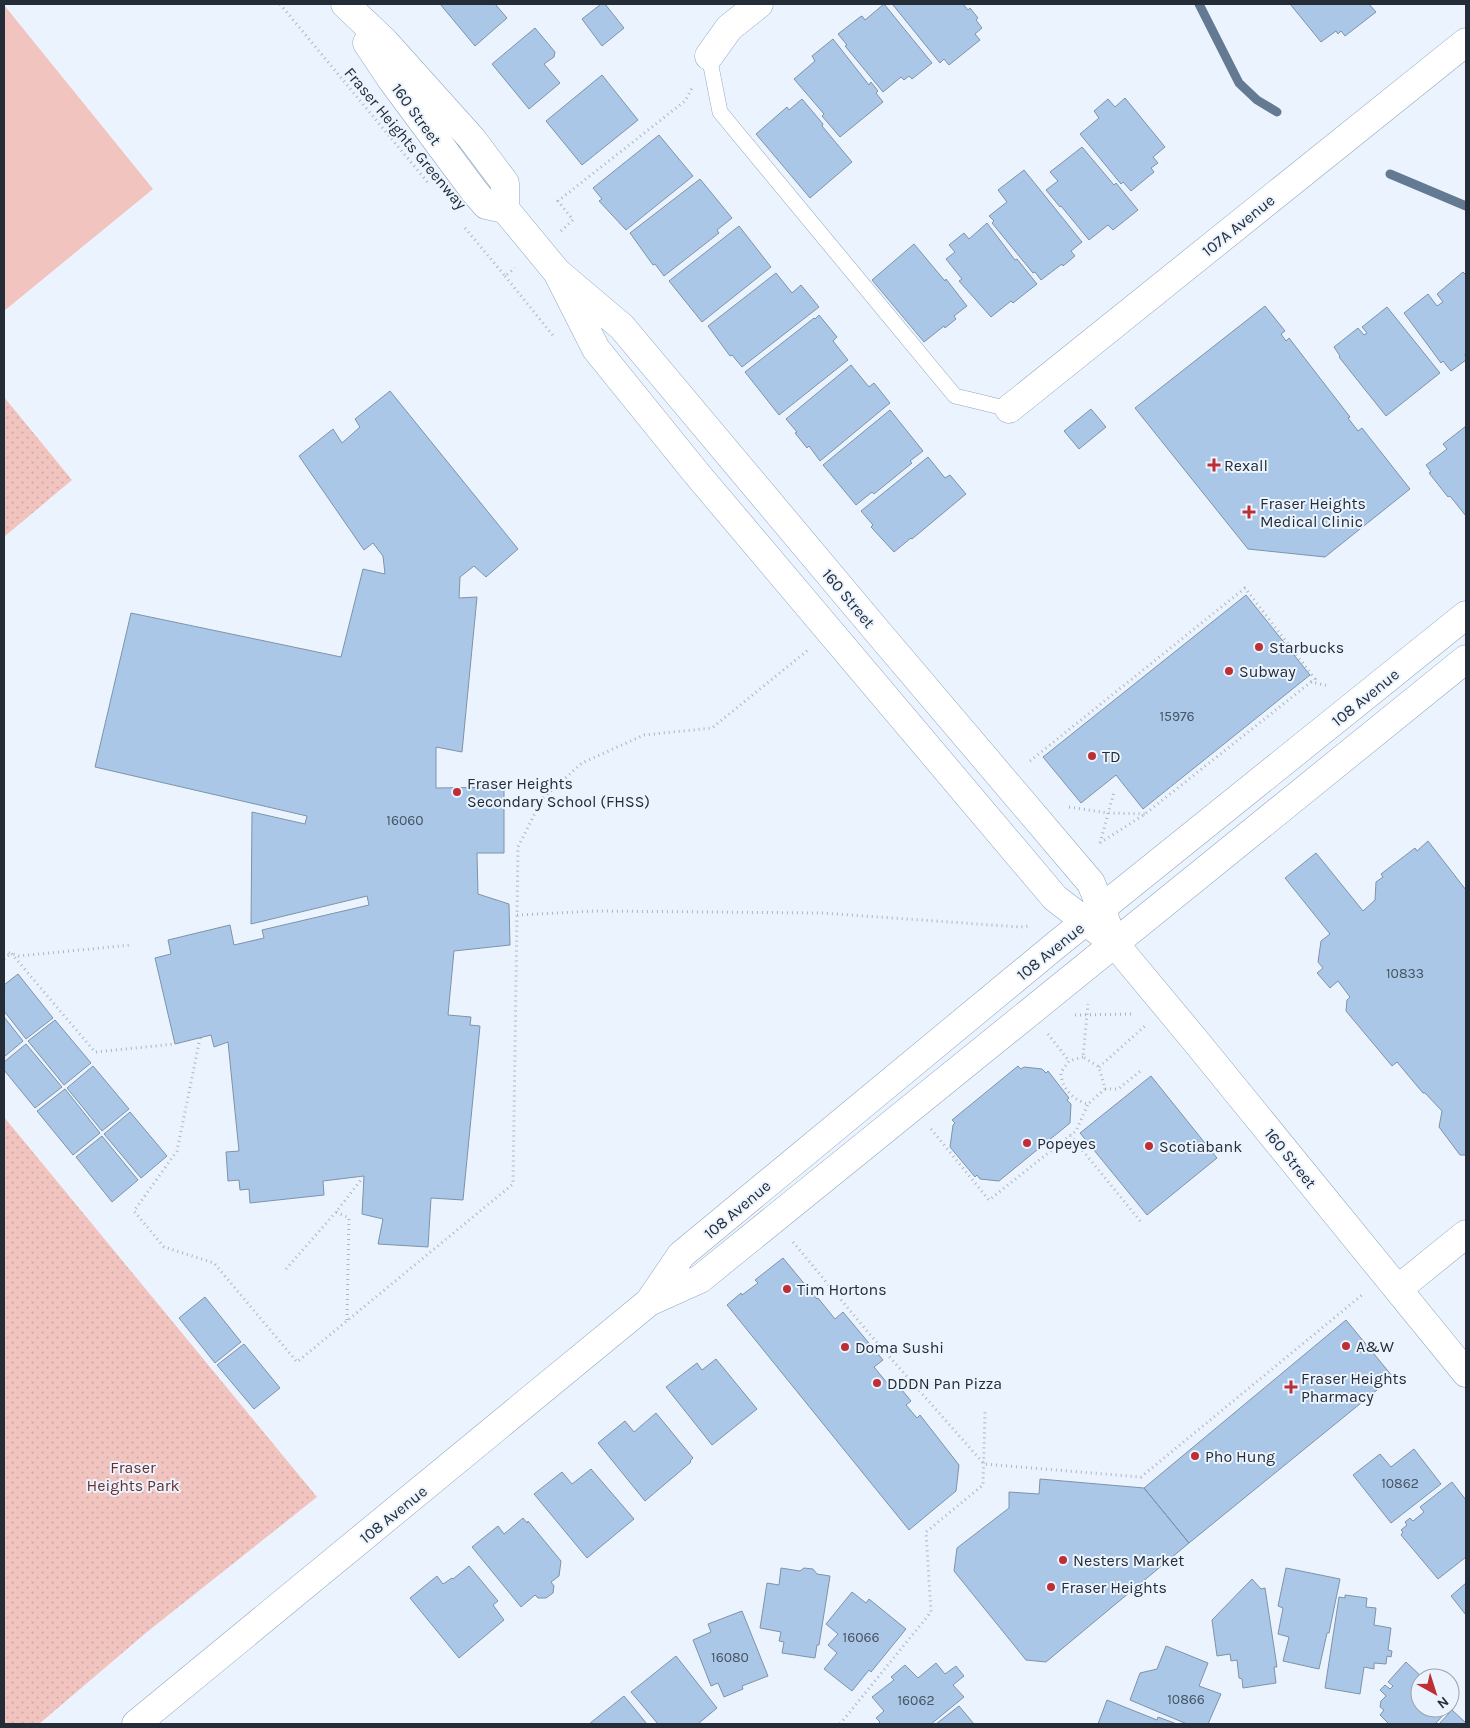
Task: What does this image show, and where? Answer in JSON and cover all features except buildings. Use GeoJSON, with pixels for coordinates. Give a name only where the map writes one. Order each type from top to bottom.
{"type":"FeatureCollection","features":[{"type":"Feature","properties":{"kind":"street","name":"160 Street"},"geometry":{"type":"LineString","coordinates":[[341,4],[391,79],[474,191],[486,205],[505,209],[557,272],[622,327],[877,632],[1091,883],[1093,916]]}},
{"type":"Feature","properties":{"kind":"street","name":"160 Street"},"geometry":{"type":"LineString","coordinates":[[345,4],[385,42],[472,140],[505,183],[505,209]]}},
{"type":"Feature","properties":{"kind":"street"},"geometry":{"type":"LineString","coordinates":[[709,56],[729,28],[759,4]]}},
{"type":"Feature","properties":{"kind":"street","name":"107A Avenue"},"geometry":{"type":"LineString","coordinates":[[1009,409],[1466,42]]}},
{"type":"Feature","properties":{"kind":"street","name":"160 Street"},"geometry":{"type":"LineString","coordinates":[[557,272],[596,350],[697,474],[1055,898],[1093,916],[1466,1373]]}},
{"type":"Feature","properties":{"kind":"street"},"geometry":{"type":"LineString","coordinates":[[697,474],[750,508],[844,621],[877,632]]}},
{"type":"Feature","properties":{"kind":"street","name":"108 Avenue"},"geometry":{"type":"LineString","coordinates":[[649,1302],[681,1255],[1093,916],[1466,615]]}},
{"type":"Feature","properties":{"kind":"street","name":"108 Avenue"},"geometry":{"type":"LineString","coordinates":[[136,1724],[649,1302],[700,1279],[1466,659]]}},
{"type":"Feature","properties":{"kind":"street"},"geometry":{"type":"LineString","coordinates":[[1398,1289],[1466,1234]]}},
{"type":"Feature","properties":{"kind":"lane"},"geometry":{"type":"LineString","coordinates":[[709,56],[720,112],[955,396],[1009,409]]}},
{"type":"Feature","properties":{"kind":"path","name":"Fraser Heights Greenway"},"geometry":{"type":"LineString","coordinates":[[280,4],[431,187]]}},
{"type":"Feature","properties":{"kind":"path"},"geometry":{"type":"LineString","coordinates":[[564,228],[573,220],[558,202],[685,101]]}},
{"type":"Feature","properties":{"kind":"path","name":"Fraser Heights Greenway"},"geometry":{"type":"LineString","coordinates":[[463,226],[505,276],[516,267]]}},
{"type":"Feature","properties":{"kind":"path"},"geometry":{"type":"LineString","coordinates":[[1030,761],[1245,588],[1315,679],[1146,814],[1100,843],[1114,792]]}},
{"type":"Feature","properties":{"kind":"path"},"geometry":{"type":"LineString","coordinates":[[200,1038],[177,1151],[134,1210],[164,1247],[214,1263],[297,1362],[513,1184],[518,847],[542,800],[582,763],[644,736],[712,728],[809,650]]}},
{"type":"Feature","properties":{"kind":"path"},"geometry":{"type":"LineString","coordinates":[[1311,682],[1337,688]]}},
{"type":"Feature","properties":{"kind":"path"},"geometry":{"type":"LineString","coordinates":[[1069,807],[1108,813],[1146,814]]}},
{"type":"Feature","properties":{"kind":"path"},"geometry":{"type":"LineString","coordinates":[[517,915],[595,911],[822,913],[1020,927]]}},
{"type":"Feature","properties":{"kind":"path"},"geometry":{"type":"LineString","coordinates":[[4,951],[19,956],[131,945]]}},
{"type":"Feature","properties":{"kind":"path"},"geometry":{"type":"LineString","coordinates":[[4,959],[11,954]]}},
{"type":"Feature","properties":{"kind":"path"},"geometry":{"type":"LineString","coordinates":[[11,954],[95,1052],[175,1044]]}},
{"type":"Feature","properties":{"kind":"path"},"geometry":{"type":"LineString","coordinates":[[1083,1057],[1088,1000]]}},
{"type":"Feature","properties":{"kind":"path"},"geometry":{"type":"LineString","coordinates":[[1069,1014],[1134,1014]]}},
{"type":"Feature","properties":{"kind":"path"},"geometry":{"type":"LineString","coordinates":[[1099,1066],[1145,1026]]}},
{"type":"Feature","properties":{"kind":"path"},"geometry":{"type":"LineString","coordinates":[[1045,1030],[1069,1062]]}},
{"type":"Feature","properties":{"kind":"path"},"geometry":{"type":"LineString","coordinates":[[1088,1104],[1077,1101],[1067,1091],[1061,1079],[1060,1072],[1069,1062],[1083,1057],[1099,1066],[1105,1089]]}},
{"type":"Feature","properties":{"kind":"path"},"geometry":{"type":"LineString","coordinates":[[929,1126],[990,1200],[1076,1131],[1088,1104],[1105,1089],[1118,1089],[1143,1068]]}},
{"type":"Feature","properties":{"kind":"path"},"geometry":{"type":"LineString","coordinates":[[1070,1135],[1141,1222]]}},
{"type":"Feature","properties":{"kind":"path"},"geometry":{"type":"LineString","coordinates":[[286,1269],[336,1212],[364,1176]]}},
{"type":"Feature","properties":{"kind":"path"},"geometry":{"type":"LineString","coordinates":[[336,1212],[349,1218],[347,1321]]}},
{"type":"Feature","properties":{"kind":"path"},"geometry":{"type":"LineString","coordinates":[[790,1238],[872,1337],[984,1464],[1140,1477],[1362,1295]]}},
{"type":"Feature","properties":{"kind":"path"},"geometry":{"type":"LineString","coordinates":[[840,1724],[931,1612],[926,1532],[983,1485],[985,1412]]}},
{"type":"Feature","properties":{"kind":"green space"},"geometry":{"type":"Polygon","coordinates":[[[4,5],[153,189],[4,311],[4,5]]]}},
{"type":"Feature","properties":{"kind":"green space"},"geometry":{"type":"Polygon","coordinates":[[[4,397],[72,480],[4,537],[4,397]]]}},
{"type":"Feature","properties":{"kind":"green space","name":"Fraser Heights Park"},"geometry":{"type":"Polygon","coordinates":[[[4,1117],[317,1497],[147,1632],[39,1724],[4,1724],[4,1117]]]}},
{"type":"Feature","properties":{"kind":"waterway"},"geometry":{"type":"LineString","coordinates":[[1199,4],[1239,83],[1257,100],[1277,112]]}},
{"type":"Feature","properties":{"kind":"waterway"},"geometry":{"type":"LineString","coordinates":[[1390,174],[1466,206]]}},
{"type":"Feature","properties":{"kind":"place","name":"Rexall"},"geometry":{"type":"Point","coordinates":[1214,465]}},
{"type":"Feature","properties":{"kind":"place","name":"Fraser Heights Medical Clinic"},"geometry":{"type":"Point","coordinates":[1249,512]}},
{"type":"Feature","properties":{"kind":"place","name":"Starbucks"},"geometry":{"type":"Point","coordinates":[1259,647]}},
{"type":"Feature","properties":{"kind":"place","name":"Subway"},"geometry":{"type":"Point","coordinates":[1229,671]}},
{"type":"Feature","properties":{"kind":"place","name":"TD"},"geometry":{"type":"Point","coordinates":[1092,756]}},
{"type":"Feature","properties":{"kind":"place","name":"Fraser Heights Secondary School (FHSS)"},"geometry":{"type":"Point","coordinates":[457,792]}},
{"type":"Feature","properties":{"kind":"place","name":"Popeyes"},"geometry":{"type":"Point","coordinates":[1027,1143]}},
{"type":"Feature","properties":{"kind":"place","name":"Scotiabank"},"geometry":{"type":"Point","coordinates":[1149,1146]}},
{"type":"Feature","properties":{"kind":"place","name":"Tim Hortons"},"geometry":{"type":"Point","coordinates":[787,1289]}},
{"type":"Feature","properties":{"kind":"place","name":"A&W"},"geometry":{"type":"Point","coordinates":[1346,1346]}},
{"type":"Feature","properties":{"kind":"place","name":"Doma Sushi"},"geometry":{"type":"Point","coordinates":[845,1347]}},
{"type":"Feature","properties":{"kind":"place","name":"DDDN Pan Pizza"},"geometry":{"type":"Point","coordinates":[877,1383]}},
{"type":"Feature","properties":{"kind":"place","name":"Fraser Heights Pharmacy"},"geometry":{"type":"Point","coordinates":[1291,1387]}},
{"type":"Feature","properties":{"kind":"place","name":"Pho Hung"},"geometry":{"type":"Point","coordinates":[1195,1456]}},
{"type":"Feature","properties":{"kind":"place","name":"Nesters Market"},"geometry":{"type":"Point","coordinates":[1063,1560]}},
{"type":"Feature","properties":{"kind":"place","name":"Fraser Heights"},"geometry":{"type":"Point","coordinates":[1051,1587]}}]}
